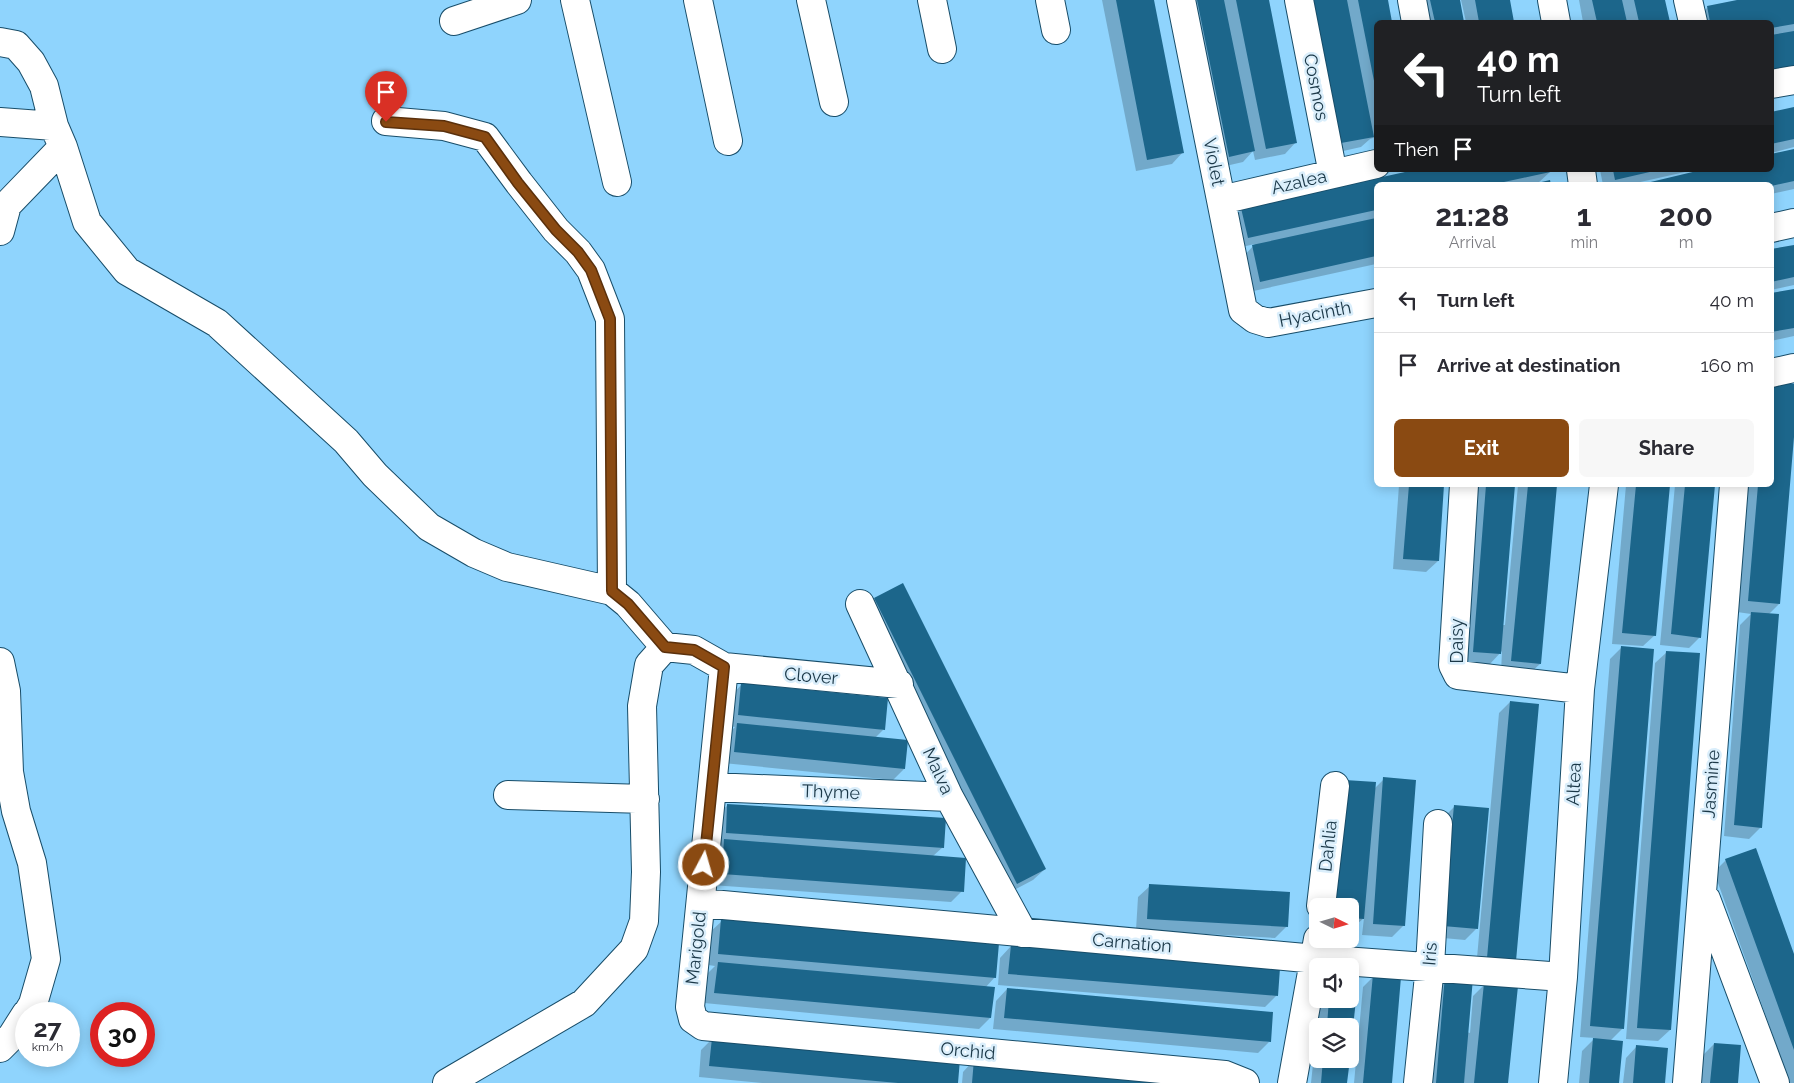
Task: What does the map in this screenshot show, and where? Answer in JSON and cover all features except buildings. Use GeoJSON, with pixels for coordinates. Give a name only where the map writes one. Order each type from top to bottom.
{"type":"FeatureCollection","features":[{"type":"Feature","properties":{"kind":"street"},"geometry":{"type":"LineString","coordinates":[[454,21],[517,0]]}},
{"type":"Feature","properties":{"kind":"street"},"geometry":{"type":"LineString","coordinates":[[575,0],[616,182]]}},
{"type":"Feature","properties":{"kind":"street"},"geometry":{"type":"LineString","coordinates":[[698,0],[728,141]]}},
{"type":"Feature","properties":{"kind":"street"},"geometry":{"type":"LineString","coordinates":[[811,0],[834,102]]}},
{"type":"Feature","properties":{"kind":"street"},"geometry":{"type":"LineString","coordinates":[[932,0],[942,49]]}},
{"type":"Feature","properties":{"kind":"street"},"geometry":{"type":"LineString","coordinates":[[1050,0],[1056,30]]}},
{"type":"Feature","properties":{"kind":"street","name":"Violet"},"geometry":{"type":"LineString","coordinates":[[1181,0],[1243,310],[1255,319]]}},
{"type":"Feature","properties":{"kind":"street","name":"Cosmos"},"geometry":{"type":"LineString","coordinates":[[1299,0],[1333,174]]}},
{"type":"Feature","properties":{"kind":"street"},"geometry":{"type":"LineString","coordinates":[[1412,0],[1416,20]]}},
{"type":"Feature","properties":{"kind":"street"},"geometry":{"type":"LineString","coordinates":[[1552,0],[1556,20]]}},
{"type":"Feature","properties":{"kind":"street"},"geometry":{"type":"LineString","coordinates":[[1688,0],[1693,20]]}},
{"type":"Feature","properties":{"kind":"street"},"geometry":{"type":"LineString","coordinates":[[0,42],[16,45],[31,62],[44,86],[87,222],[127,271],[217,323],[346,441],[375,475],[429,527],[474,553],[508,567],[612,591],[628,604],[665,647],[694,650],[724,667]]}},
{"type":"Feature","properties":{"kind":"street"},"geometry":{"type":"LineString","coordinates":[[1774,83],[1794,80]]}},
{"type":"Feature","properties":{"kind":"street"},"geometry":{"type":"LineString","coordinates":[[0,122],[59,137]]}},
{"type":"Feature","properties":{"kind":"street"},"geometry":{"type":"LineString","coordinates":[[386,122],[444,126],[485,137],[518,183],[556,230],[578,252],[591,270],[610,319],[612,591]]}},
{"type":"Feature","properties":{"kind":"street"},"geometry":{"type":"LineString","coordinates":[[0,231],[7,204],[59,137]]}},
{"type":"Feature","properties":{"kind":"street","name":"Azalea"},"geometry":{"type":"LineString","coordinates":[[1221,200],[1374,164]]}},
{"type":"Feature","properties":{"kind":"street"},"geometry":{"type":"LineString","coordinates":[[1774,227],[1794,223]]}},
{"type":"Feature","properties":{"kind":"street","name":"Hyacinth"},"geometry":{"type":"LineString","coordinates":[[1255,319],[1268,323],[1374,303]]}},
{"type":"Feature","properties":{"kind":"street"},"geometry":{"type":"LineString","coordinates":[[1774,372],[1794,368]]}},
{"type":"Feature","properties":{"kind":"street","name":"Daisy"},"geometry":{"type":"LineString","coordinates":[[1464,487],[1453,665],[1458,675],[1580,689]]}},
{"type":"Feature","properties":{"kind":"street","name":"Altea"},"geometry":{"type":"LineString","coordinates":[[1553,1083],[1563,976],[1580,689],[1604,487]]}},
{"type":"Feature","properties":{"kind":"street","name":"Jasmine"},"geometry":{"type":"LineString","coordinates":[[1687,1083],[1734,487]]}},
{"type":"Feature","properties":{"kind":"street","name":"Malva"},"geometry":{"type":"LineString","coordinates":[[860,604],[949,797],[1023,933]]}},
{"type":"Feature","properties":{"kind":"street"},"geometry":{"type":"LineString","coordinates":[[447,1083],[584,1002],[634,949],[644,921],[645,800],[642,706],[649,665],[665,647]]}},
{"type":"Feature","properties":{"kind":"street"},"geometry":{"type":"LineString","coordinates":[[0,662],[6,691],[9,772],[16,811],[32,864],[46,958],[34,1002]]}},
{"type":"Feature","properties":{"kind":"street","name":"Clover"},"geometry":{"type":"LineString","coordinates":[[724,667],[898,684]]}},
{"type":"Feature","properties":{"kind":"street","name":"Marigold"},"geometry":{"type":"LineString","coordinates":[[693,1019],[690,1007],[724,667]]}},
{"type":"Feature","properties":{"kind":"street","name":"Dahlia"},"geometry":{"type":"LineString","coordinates":[[1322,898],[1335,786]]}},
{"type":"Feature","properties":{"kind":"street","name":"Thyme"},"geometry":{"type":"LineString","coordinates":[[712,788],[949,797]]}},
{"type":"Feature","properties":{"kind":"street"},"geometry":{"type":"LineString","coordinates":[[508,795],[645,800]]}},
{"type":"Feature","properties":{"kind":"street","name":"Iris"},"geometry":{"type":"LineString","coordinates":[[1418,1083],[1430,966],[1438,824]]}},
{"type":"Feature","properties":{"kind":"street"},"geometry":{"type":"LineString","coordinates":[[1703,892],[1775,1083]]}},
{"type":"Feature","properties":{"kind":"street","name":"Carnation"},"geometry":{"type":"LineString","coordinates":[[701,903],[1023,933],[1317,949],[1430,966],[1563,976]]}},
{"type":"Feature","properties":{"kind":"street"},"geometry":{"type":"LineString","coordinates":[[1292,1083],[1317,949]]}},
{"type":"Feature","properties":{"kind":"street","name":"Orchid"},"geometry":{"type":"LineString","coordinates":[[693,1019],[702,1026],[1225,1075],[1245,1083]]}},
{"type":"Feature","properties":{"kind":"street"},"geometry":{"type":"LineString","coordinates":[[0,1048],[15,1031]]}},
{"type":"Feature","properties":{"kind":"route"},"geometry":{"type":"LineString","coordinates":[[386,122],[444,126],[470,131],[485,137],[503,159],[518,183],[556,230],[578,252],[591,270],[601,292],[610,319],[612,591],[628,604],[665,647],[694,650],[724,667],[704,865]]}}]}
